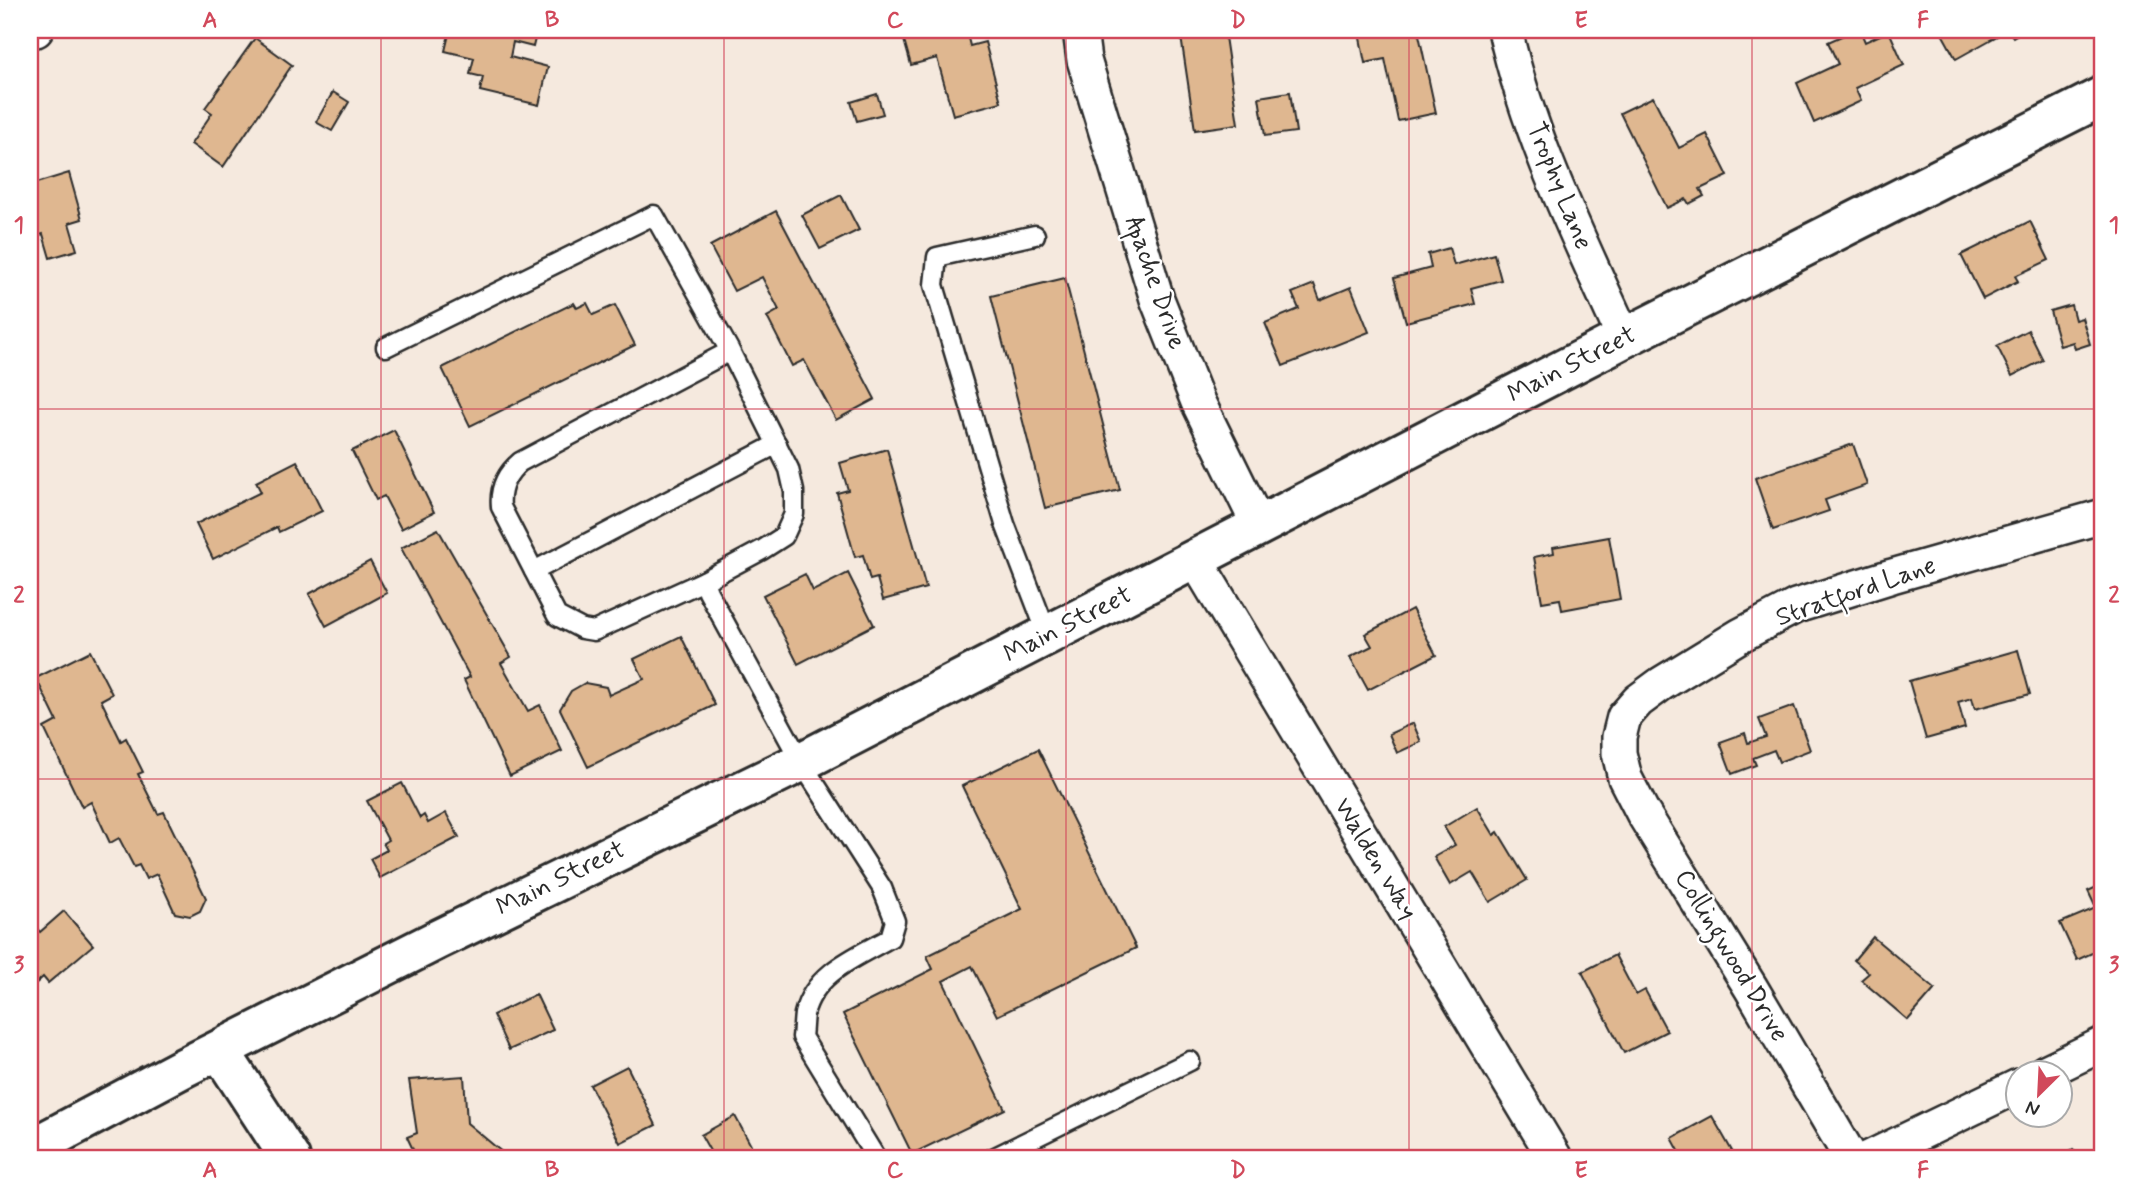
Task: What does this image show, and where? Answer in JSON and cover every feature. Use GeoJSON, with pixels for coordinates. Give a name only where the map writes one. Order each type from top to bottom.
{"type":"FeatureCollection","features":[{"type":"Feature","properties":{"kind":"main road","name":"Main Street"},"geometry":{"type":"LineString","coordinates":[[30,1149],[183,1068],[449,934],[801,762],[1624,338],[2103,96]]}},
{"type":"Feature","properties":{"kind":"main road"},"geometry":{"type":"LineString","coordinates":[[220,1051],[290,1158]]}},
{"type":"Feature","properties":{"kind":"street"},"geometry":{"type":"LineString","coordinates":[[30,31],[36,30]]}},
{"type":"Feature","properties":{"kind":"street","name":"Apache Drive"},"geometry":{"type":"LineString","coordinates":[[1080,30],[1084,60],[1157,299],[1198,402],[1259,526]]}},
{"type":"Feature","properties":{"kind":"street","name":"Trophy Lane"},"geometry":{"type":"LineString","coordinates":[[1505,30],[1513,66],[1547,165],[1624,338]]}},
{"type":"Feature","properties":{"kind":"street","name":"Stratford Lane"},"geometry":{"type":"LineString","coordinates":[[1619,751],[1619,737],[1625,718],[1638,701],[1729,642],[1796,607],[1892,576],[2103,516]]}},
{"type":"Feature","properties":{"kind":"street","name":"Walden Way"},"geometry":{"type":"LineString","coordinates":[[1195,559],[1555,1158]]}},
{"type":"Feature","properties":{"kind":"street","name":"Collingwood Drive"},"geometry":{"type":"LineString","coordinates":[[1619,751],[1625,778],[1643,813],[1752,988],[1851,1158]]}},
{"type":"Feature","properties":{"kind":"street"},"geometry":{"type":"LineString","coordinates":[[2074,1058],[2103,1044]]}},
{"type":"Feature","properties":{"kind":"street"},"geometry":{"type":"LineString","coordinates":[[1869,1158],[2004,1093]]}},
{"type":"Feature","properties":{"kind":"lane"},"geometry":{"type":"LineString","coordinates":[[386,347],[654,215],[730,352],[789,468],[794,491],[794,514],[784,536],[704,581],[594,631],[582,629],[558,616],[501,507],[500,495],[509,472],[520,462],[730,352]]}},
{"type":"Feature","properties":{"kind":"lane"},"geometry":{"type":"LineString","coordinates":[[1035,234],[937,257],[934,285],[1005,524],[1048,636]]}},
{"type":"Feature","properties":{"kind":"lane"},"geometry":{"type":"LineString","coordinates":[[534,571],[777,444]]}},
{"type":"Feature","properties":{"kind":"lane"},"geometry":{"type":"LineString","coordinates":[[704,581],[801,762],[882,888],[895,921],[890,938],[833,970],[817,987],[804,1014],[802,1037],[876,1158]]}},
{"type":"Feature","properties":{"kind":"lane"},"geometry":{"type":"LineString","coordinates":[[993,1158],[1190,1061]]}},
{"type":"Feature","properties":{"kind":"building"},"geometry":{"type":"Polygon","coordinates":[[[450,30],[537,30],[533,47],[513,42],[510,57],[548,67],[539,105],[480,91],[483,77],[470,74],[474,58],[445,51],[450,30]]]}},
{"type":"Feature","properties":{"kind":"building"},"geometry":{"type":"Polygon","coordinates":[[[932,30],[966,30],[970,46],[985,42],[1001,102],[953,115],[937,58],[911,65],[904,40],[933,32],[932,30]]]}},
{"type":"Feature","properties":{"kind":"building"},"geometry":{"type":"Polygon","coordinates":[[[1180,30],[1224,30],[1238,124],[1195,130],[1180,30]]]}},
{"type":"Feature","properties":{"kind":"building"},"geometry":{"type":"Polygon","coordinates":[[[1373,30],[1418,30],[1436,113],[1398,121],[1385,59],[1365,63],[1359,33],[1373,30]]]}},
{"type":"Feature","properties":{"kind":"building"},"geometry":{"type":"Polygon","coordinates":[[[1860,30],[1865,42],[1889,31],[1904,65],[1855,88],[1861,101],[1814,123],[1797,83],[1838,64],[1828,42],[1860,30]]]}},
{"type":"Feature","properties":{"kind":"building"},"geometry":{"type":"Polygon","coordinates":[[[1940,30],[2008,30],[1956,59],[1940,30]]]}},
{"type":"Feature","properties":{"kind":"building"},"geometry":{"type":"Polygon","coordinates":[[[2008,30],[2025,30],[2013,37],[2008,30]]]}},
{"type":"Feature","properties":{"kind":"building"},"geometry":{"type":"Polygon","coordinates":[[[255,38],[292,65],[223,167],[191,144],[212,113],[205,108],[255,38]]]}},
{"type":"Feature","properties":{"kind":"building"},"geometry":{"type":"Polygon","coordinates":[[[333,92],[349,102],[332,131],[316,122],[333,92]]]}},
{"type":"Feature","properties":{"kind":"building"},"geometry":{"type":"Polygon","coordinates":[[[1290,92],[1296,132],[1265,136],[1259,97],[1290,92]]]}},
{"type":"Feature","properties":{"kind":"building"},"geometry":{"type":"Polygon","coordinates":[[[877,94],[883,114],[857,121],[851,102],[877,94]]]}},
{"type":"Feature","properties":{"kind":"building"},"geometry":{"type":"Polygon","coordinates":[[[1653,97],[1679,148],[1707,134],[1728,176],[1700,189],[1704,196],[1689,204],[1686,199],[1667,208],[1620,113],[1653,97]]]}},
{"type":"Feature","properties":{"kind":"building"},"geometry":{"type":"Polygon","coordinates":[[[69,173],[82,219],[69,223],[77,250],[50,258],[43,234],[30,238],[30,185],[69,173]]]}},
{"type":"Feature","properties":{"kind":"building"},"geometry":{"type":"Polygon","coordinates":[[[841,195],[859,230],[820,249],[802,215],[841,195]]]}},
{"type":"Feature","properties":{"kind":"building"},"geometry":{"type":"Polygon","coordinates":[[[776,211],[875,399],[836,420],[804,360],[792,366],[767,317],[779,310],[762,277],[734,291],[710,246],[776,211]]]}},
{"type":"Feature","properties":{"kind":"building"},"geometry":{"type":"Polygon","coordinates":[[[2030,221],[2049,260],[2015,276],[2018,281],[1983,299],[1961,255],[2030,221]]]}},
{"type":"Feature","properties":{"kind":"building"},"geometry":{"type":"Polygon","coordinates":[[[1449,248],[1454,265],[1494,254],[1501,280],[1471,288],[1475,304],[1406,322],[1394,278],[1431,268],[1428,254],[1449,248]]]}},
{"type":"Feature","properties":{"kind":"building"},"geometry":{"type":"Polygon","coordinates":[[[1065,278],[1120,490],[1045,508],[991,296],[1065,278]]]}},
{"type":"Feature","properties":{"kind":"building"},"geometry":{"type":"Polygon","coordinates":[[[1314,284],[1320,300],[1351,287],[1369,332],[1283,366],[1265,323],[1299,309],[1292,293],[1314,284]]]}},
{"type":"Feature","properties":{"kind":"building"},"geometry":{"type":"Polygon","coordinates":[[[574,303],[577,308],[587,303],[593,315],[615,305],[635,345],[470,426],[442,368],[574,303]]]}},
{"type":"Feature","properties":{"kind":"building"},"geometry":{"type":"Polygon","coordinates":[[[2071,305],[2075,320],[2082,318],[2090,344],[2075,349],[2073,342],[2060,346],[2050,311],[2071,305]]]}},
{"type":"Feature","properties":{"kind":"building"},"geometry":{"type":"Polygon","coordinates":[[[2028,330],[2043,360],[2012,376],[1997,346],[2028,330]]]}},
{"type":"Feature","properties":{"kind":"building"},"geometry":{"type":"Polygon","coordinates":[[[394,430],[434,512],[401,529],[384,496],[376,500],[352,451],[394,430]]]}},
{"type":"Feature","properties":{"kind":"building"},"geometry":{"type":"Polygon","coordinates":[[[1853,444],[1867,485],[1825,500],[1829,511],[1773,530],[1755,478],[1853,444]]]}},
{"type":"Feature","properties":{"kind":"building"},"geometry":{"type":"Polygon","coordinates":[[[887,449],[926,588],[883,600],[877,578],[870,580],[863,555],[855,557],[837,493],[848,490],[840,463],[887,449]]]}},
{"type":"Feature","properties":{"kind":"building"},"geometry":{"type":"Polygon","coordinates":[[[297,461],[322,511],[279,532],[277,527],[213,559],[196,524],[261,492],[256,482],[297,461]]]}},
{"type":"Feature","properties":{"kind":"building"},"geometry":{"type":"Polygon","coordinates":[[[438,529],[511,657],[501,663],[528,711],[540,705],[562,751],[510,776],[464,680],[470,677],[401,548],[438,529]]]}},
{"type":"Feature","properties":{"kind":"building"},"geometry":{"type":"Polygon","coordinates":[[[1609,537],[1620,599],[1562,610],[1560,599],[1542,602],[1534,557],[1554,553],[1553,547],[1609,537]]]}},
{"type":"Feature","properties":{"kind":"building"},"geometry":{"type":"Polygon","coordinates":[[[370,561],[387,593],[326,626],[309,594],[370,561]]]}},
{"type":"Feature","properties":{"kind":"building"},"geometry":{"type":"Polygon","coordinates":[[[848,573],[874,625],[798,664],[763,595],[805,574],[813,591],[848,573]]]}},
{"type":"Feature","properties":{"kind":"building"},"geometry":{"type":"Polygon","coordinates":[[[1412,609],[1436,655],[1368,690],[1350,657],[1372,646],[1365,634],[1412,609]]]}},
{"type":"Feature","properties":{"kind":"building"},"geometry":{"type":"Polygon","coordinates":[[[681,636],[715,705],[588,767],[560,709],[571,691],[585,683],[606,687],[609,695],[644,679],[634,659],[681,636]]]}},
{"type":"Feature","properties":{"kind":"building"},"geometry":{"type":"Polygon","coordinates":[[[2018,650],[2030,694],[1975,709],[1972,698],[1958,702],[1965,728],[1926,739],[1909,681],[2018,650]]]}},
{"type":"Feature","properties":{"kind":"building"},"geometry":{"type":"Polygon","coordinates":[[[90,651],[112,694],[101,700],[121,741],[126,738],[143,772],[138,774],[158,814],[164,812],[206,898],[200,911],[190,916],[175,913],[157,874],[146,879],[139,865],[134,867],[119,838],[110,843],[91,802],[82,807],[44,728],[57,721],[36,678],[90,651]]]}},
{"type":"Feature","properties":{"kind":"building"},"geometry":{"type":"Polygon","coordinates":[[[1794,706],[1810,750],[1779,762],[1774,750],[1753,758],[1756,765],[1732,774],[1720,742],[1745,733],[1748,743],[1766,737],[1759,719],[1794,706]]]}},
{"type":"Feature","properties":{"kind":"building"},"geometry":{"type":"Polygon","coordinates":[[[1413,723],[1421,742],[1397,753],[1389,734],[1413,723]]]}},
{"type":"Feature","properties":{"kind":"building"},"geometry":{"type":"Polygon","coordinates":[[[1038,749],[1136,948],[997,1016],[972,966],[943,981],[1005,1109],[912,1154],[843,1014],[933,969],[927,956],[1022,909],[962,786],[1038,749]]]}},
{"type":"Feature","properties":{"kind":"building"},"geometry":{"type":"Polygon","coordinates":[[[402,783],[420,818],[424,815],[428,823],[446,813],[459,837],[380,878],[370,859],[387,850],[383,843],[388,840],[367,801],[402,783]]]}},
{"type":"Feature","properties":{"kind":"building"},"geometry":{"type":"Polygon","coordinates":[[[1477,807],[1494,835],[1498,832],[1527,880],[1490,902],[1472,872],[1450,885],[1434,857],[1455,845],[1444,827],[1477,807]]]}},
{"type":"Feature","properties":{"kind":"building"},"geometry":{"type":"Polygon","coordinates":[[[2103,884],[2103,948],[2077,960],[2060,923],[2096,908],[2088,891],[2103,884]]]}},
{"type":"Feature","properties":{"kind":"building"},"geometry":{"type":"Polygon","coordinates":[[[64,911],[93,945],[48,983],[43,977],[30,989],[30,921],[40,932],[64,911]]]}},
{"type":"Feature","properties":{"kind":"building"},"geometry":{"type":"Polygon","coordinates":[[[1873,937],[1935,989],[1908,1020],[1861,980],[1869,973],[1854,960],[1873,937]]]}},
{"type":"Feature","properties":{"kind":"building"},"geometry":{"type":"Polygon","coordinates":[[[1615,955],[1636,995],[1645,990],[1667,1031],[1624,1053],[1582,972],[1615,955]]]}},
{"type":"Feature","properties":{"kind":"building"},"geometry":{"type":"Polygon","coordinates":[[[536,994],[553,1030],[509,1050],[493,1015],[536,994]]]}},
{"type":"Feature","properties":{"kind":"building"},"geometry":{"type":"Polygon","coordinates":[[[627,1066],[656,1125],[620,1143],[590,1085],[627,1066]]]}},
{"type":"Feature","properties":{"kind":"building"},"geometry":{"type":"Polygon","coordinates":[[[464,1076],[467,1123],[509,1158],[417,1158],[407,1137],[417,1133],[409,1080],[464,1076]]]}},
{"type":"Feature","properties":{"kind":"building"},"geometry":{"type":"Polygon","coordinates":[[[735,1116],[754,1151],[740,1158],[714,1158],[701,1135],[735,1116]]]}},
{"type":"Feature","properties":{"kind":"building"},"geometry":{"type":"Polygon","coordinates":[[[1712,1116],[1736,1158],[1683,1158],[1672,1138],[1712,1116]]]}},
{"type":"Feature","properties":{"kind":"building"},"geometry":{"type":"Polygon","coordinates":[[[2073,1149],[2079,1158],[2058,1158],[2073,1149]]]}}]}
